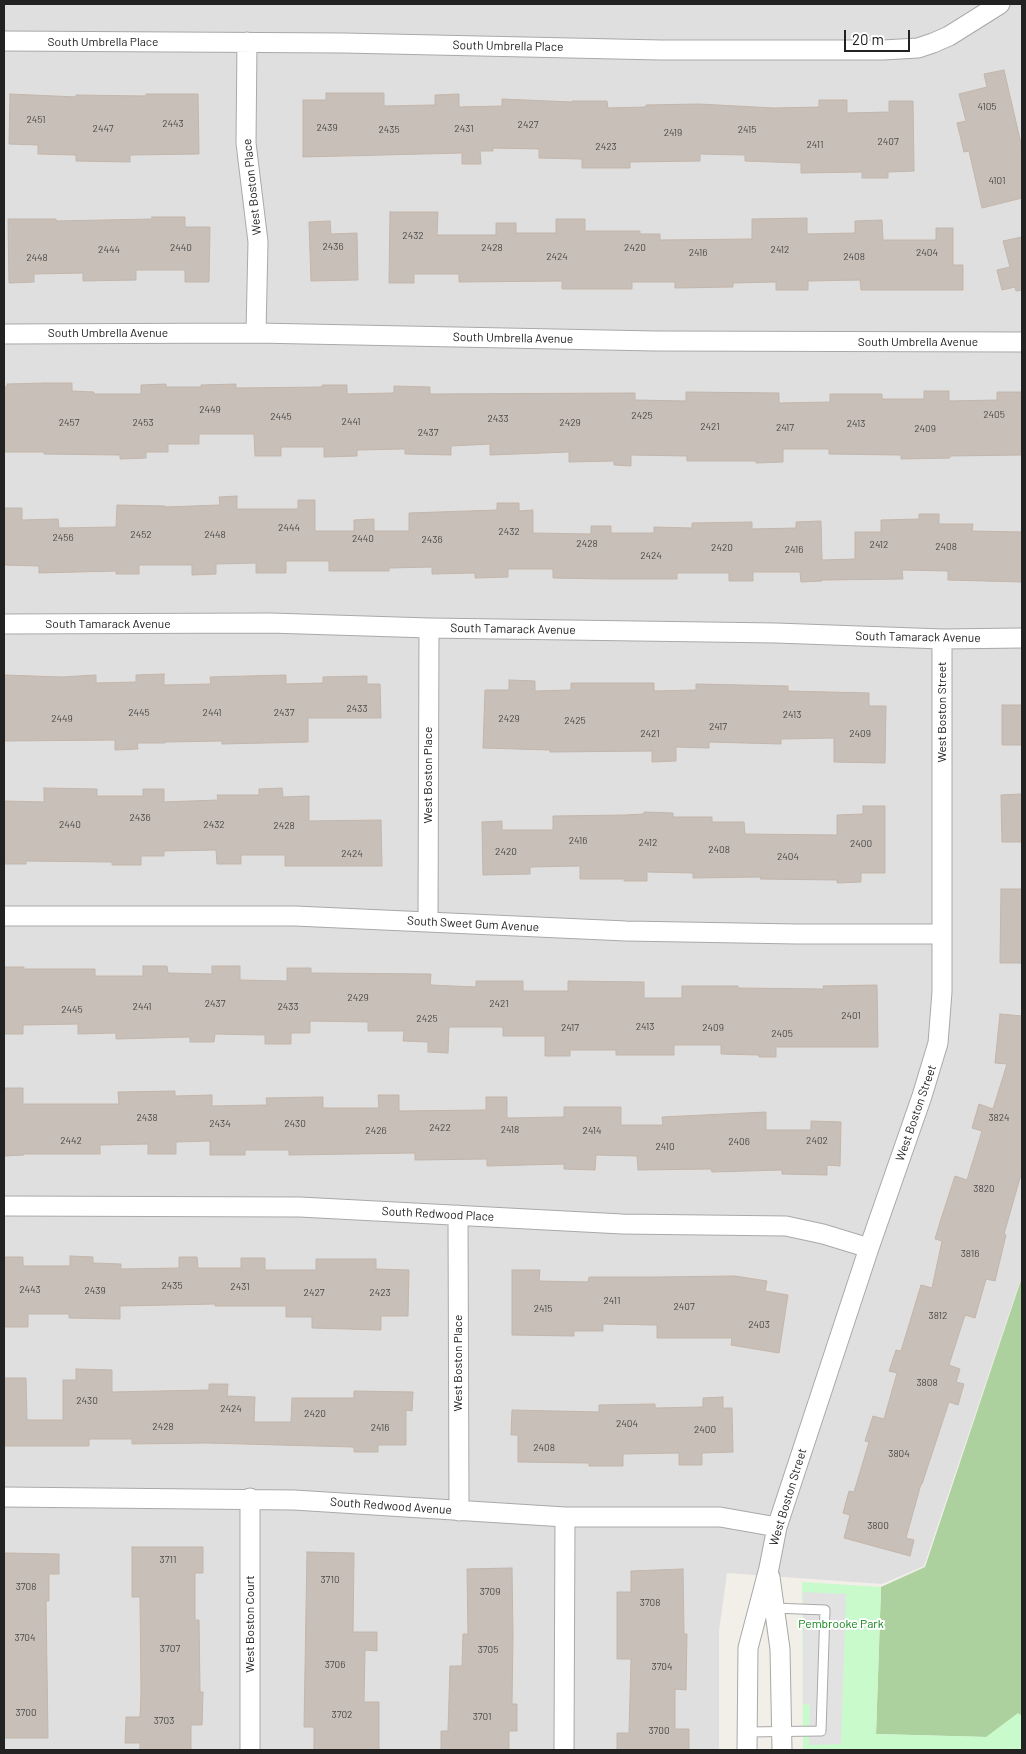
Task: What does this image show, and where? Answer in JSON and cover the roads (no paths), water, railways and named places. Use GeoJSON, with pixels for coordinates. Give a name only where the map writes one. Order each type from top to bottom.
{"type":"FeatureCollection","features":[{"type":"Feature","properties":{"kind":"street","name":"South Umbrella Place"},"geometry":{"type":"LineString","coordinates":[[4,41],[247,42],[661,50],[891,50],[918,48],[949,36],[1000,4]]}},
{"type":"Feature","properties":{"kind":"street","name":"West Boston Place"},"geometry":{"type":"LineString","coordinates":[[247,42],[246,143],[258,242],[256,333]]}},
{"type":"Feature","properties":{"kind":"street","name":"South Umbrella Avenue"},"geometry":{"type":"LineString","coordinates":[[4,334],[256,333],[665,341],[1022,342]]}},
{"type":"Feature","properties":{"kind":"street","name":"South Tamarack Avenue"},"geometry":{"type":"LineString","coordinates":[[4,624],[270,624],[776,633],[942,639],[1022,638]]}},
{"type":"Feature","properties":{"kind":"street","name":"West Boston Place"},"geometry":{"type":"LineString","coordinates":[[428,921],[429,628]]}},
{"type":"Feature","properties":{"kind":"street","name":"West Boston Street"},"geometry":{"type":"LineString","coordinates":[[782,1741],[780,1649],[767,1608],[769,1568],[777,1527],[869,1248],[922,1096],[938,1043],[942,992],[942,639]]}},
{"type":"Feature","properties":{"kind":"street","name":"South Sweet Gum Avenue"},"geometry":{"type":"LineString","coordinates":[[4,916],[295,916],[634,931],[942,934]]}},
{"type":"Feature","properties":{"kind":"street","name":"South Redwood Place"},"geometry":{"type":"LineString","coordinates":[[4,1206],[300,1208],[622,1224],[786,1226],[823,1234],[869,1248]]}},
{"type":"Feature","properties":{"kind":"street","name":"West Boston Place"},"geometry":{"type":"LineString","coordinates":[[458,1215],[459,1511]]}},
{"type":"Feature","properties":{"kind":"street","name":"South Redwood Avenue"},"geometry":{"type":"LineString","coordinates":[[4,1497],[250,1498],[565,1517],[720,1517],[777,1527]]}},
{"type":"Feature","properties":{"kind":"street","name":"West Boston Court"},"geometry":{"type":"LineString","coordinates":[[250,1498],[250,1750]]}},
{"type":"Feature","properties":{"kind":"street"},"geometry":{"type":"LineString","coordinates":[[564,1750],[565,1517]]}},
{"type":"Feature","properties":{"kind":"street","name":"West Boston Street"},"geometry":{"type":"LineString","coordinates":[[747,1741],[748,1648],[767,1608]]}},
{"type":"Feature","properties":{"kind":"lane"},"geometry":{"type":"LineString","coordinates":[[747,1741],[782,1741],[821,1731],[825,1610],[767,1608]]}},
{"type":"Feature","properties":{"kind":"park label","name":"Pembrooke Park"},"geometry":{"type":"Point","coordinates":[841,1624]}}]}
